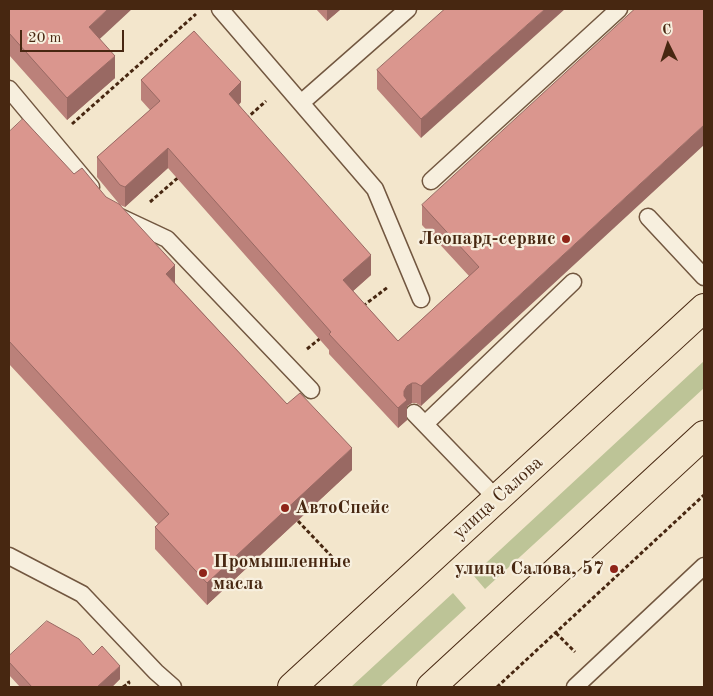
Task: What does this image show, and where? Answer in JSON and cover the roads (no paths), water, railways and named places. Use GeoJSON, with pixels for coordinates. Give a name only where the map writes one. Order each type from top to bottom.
{"type":"FeatureCollection","features":[{"type":"Feature","properties":{"kind":"main road","name":"улица Салова"},"geometry":{"type":"LineString","coordinates":[[292,687],[704,308]]}},
{"type":"Feature","properties":{"kind":"main road"},"geometry":{"type":"LineString","coordinates":[[431,687],[704,435]]}},
{"type":"Feature","properties":{"kind":"lane"},"geometry":{"type":"LineString","coordinates":[[220,9],[375,189],[421,299]]}},
{"type":"Feature","properties":{"kind":"lane"},"geometry":{"type":"LineString","coordinates":[[301,103],[408,9]]}},
{"type":"Feature","properties":{"kind":"lane"},"geometry":{"type":"LineString","coordinates":[[430,181],[619,9]]}},
{"type":"Feature","properties":{"kind":"lane"},"geometry":{"type":"LineString","coordinates":[[9,90],[114,214],[167,240],[311,390]]}},
{"type":"Feature","properties":{"kind":"lane"},"geometry":{"type":"LineString","coordinates":[[648,217],[704,277]]}},
{"type":"Feature","properties":{"kind":"lane"},"geometry":{"type":"LineString","coordinates":[[497,499],[419,419],[573,282]]}},
{"type":"Feature","properties":{"kind":"lane"},"geometry":{"type":"LineString","coordinates":[[9,556],[82,594],[156,672],[173,687]]}},
{"type":"Feature","properties":{"kind":"lane"},"geometry":{"type":"LineString","coordinates":[[575,687],[704,566]]}},
{"type":"Feature","properties":{"kind":"place","name":"Леопард-сервис"},"geometry":{"type":"Point","coordinates":[566,239]}},
{"type":"Feature","properties":{"kind":"place","name":"АвтоСпейс"},"geometry":{"type":"Point","coordinates":[285,508]}},
{"type":"Feature","properties":{"kind":"place","name":"улица Салова, 57"},"geometry":{"type":"Point","coordinates":[614,569]}},
{"type":"Feature","properties":{"kind":"place","name":"Промышленные масла"},"geometry":{"type":"Point","coordinates":[203,573]}}]}
